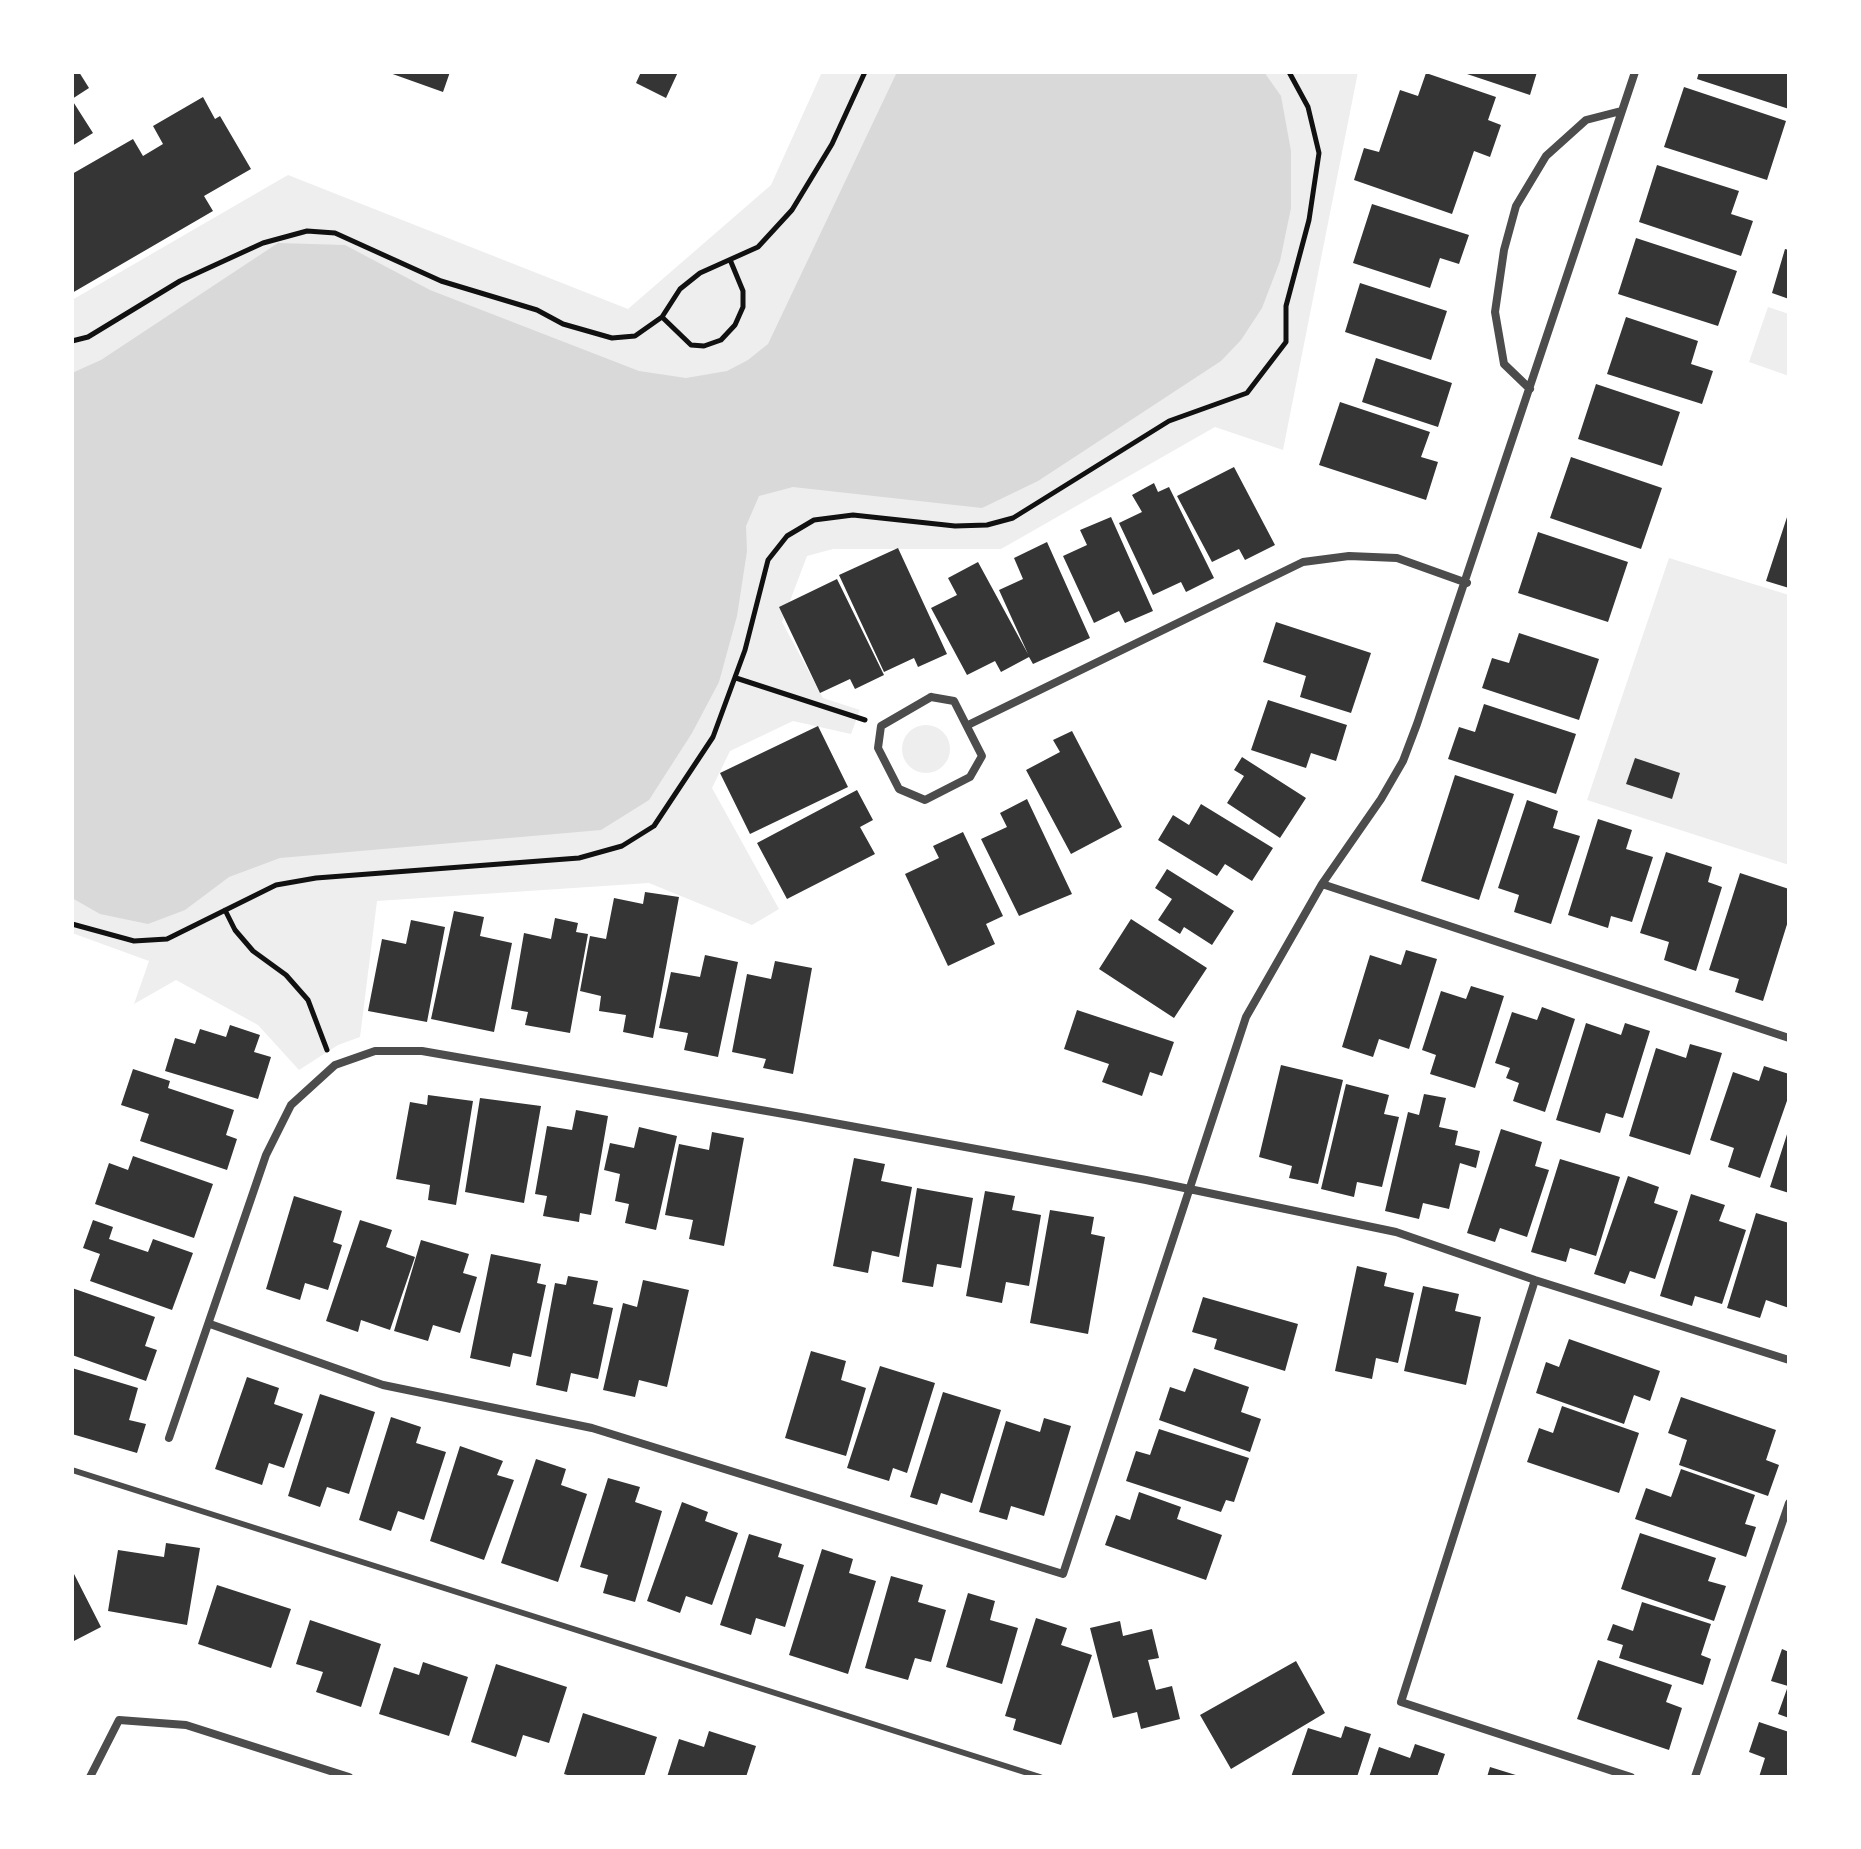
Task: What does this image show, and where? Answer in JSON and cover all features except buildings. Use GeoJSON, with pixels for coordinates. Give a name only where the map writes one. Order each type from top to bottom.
{"type":"FeatureCollection","features":[{"type":"Feature","properties":{"kind":"street"},"geometry":{"type":"LineString","coordinates":[[210,1324],[383,1385],[495,1406],[621,1437],[1063,1574],[1246,1017],[1322,884],[1403,761],[1467,583],[1635,72]]}},
{"type":"Feature","properties":{"kind":"street"},"geometry":{"type":"LineString","coordinates":[[1530,389],[1504,364],[1495,312],[1504,250],[1516,206],[1546,156],[1586,120],[1621,111]]}},
{"type":"Feature","properties":{"kind":"street"},"geometry":{"type":"LineString","coordinates":[[968,725],[1303,562],[1349,556],[1397,558],[1467,583]]}},
{"type":"Feature","properties":{"kind":"street"},"geometry":{"type":"LineString","coordinates":[[931,697],[954,701],[968,725],[982,756],[970,777],[925,800],[899,789],[878,748],[881,726],[931,697]]}},
{"type":"Feature","properties":{"kind":"street"},"geometry":{"type":"LineString","coordinates":[[1322,884],[1789,1038]]}},
{"type":"Feature","properties":{"kind":"street"},"geometry":{"type":"LineString","coordinates":[[169,1438],[266,1155],[291,1105],[335,1065],[375,1051],[422,1051],[1191,1189],[1396,1232],[1535,1280],[1789,1360]]}},
{"type":"Feature","properties":{"kind":"street"},"geometry":{"type":"LineString","coordinates":[[1535,1280],[1401,1702],[1631,1777]]}},
{"type":"Feature","properties":{"kind":"street"},"geometry":{"type":"LineString","coordinates":[[1695,1777],[1789,1503]]}},
{"type":"Feature","properties":{"kind":"street"},"geometry":{"type":"LineString","coordinates":[[90,1777],[119,1720],[186,1725],[349,1777]]}},
{"type":"Feature","properties":{"kind":"lane"},"geometry":{"type":"LineString","coordinates":[[72,1470],[1040,1777]]}},
{"type":"Feature","properties":{"kind":"path"},"geometry":{"type":"LineString","coordinates":[[72,341],[88,337],[180,281],[263,243],[307,231],[335,233],[441,281],[537,310],[563,324],[612,338],[635,336],[662,317],[680,289],[700,273],[731,262],[758,247],[792,210],[832,144],[865,72]]}},
{"type":"Feature","properties":{"kind":"path"},"geometry":{"type":"LineString","coordinates":[[72,924],[134,941],[167,939],[276,885],[303,880],[579,858],[622,846],[654,826],[713,737],[736,678],[768,560],[787,536],[814,520],[853,515],[955,526],[987,525],[1013,518],[1169,421],[1247,393],[1286,342],[1286,306],[1309,220],[1319,153],[1308,107],[1289,72]]}},
{"type":"Feature","properties":{"kind":"path"},"geometry":{"type":"LineString","coordinates":[[662,317],[691,345],[704,346],[721,340],[735,325],[743,307],[743,291],[731,262]]}},
{"type":"Feature","properties":{"kind":"path"},"geometry":{"type":"LineString","coordinates":[[736,678],[881,726]]}},
{"type":"Feature","properties":{"kind":"path"},"geometry":{"type":"LineString","coordinates":[[225,910],[235,930],[253,951],[286,975],[308,1000],[320,1038],[335,1065]]}},
{"type":"Feature","properties":{"kind":"shaded area"},"geometry":{"type":"Polygon","coordinates":[[[822,72],[1358,72],[1283,450],[1215,427],[1001,549],[833,549],[807,556],[782,622],[823,698],[860,710],[851,734],[793,721],[730,751],[712,788],[779,909],[752,925],[649,883],[377,901],[360,1037],[338,1045],[299,1070],[258,1025],[176,980],[134,1004],[149,961],[72,933],[72,300],[288,175],[628,309],[771,185],[822,72]]]}},
{"type":"Feature","properties":{"kind":"shaded area"},"geometry":{"type":"Polygon","coordinates":[[[897,72],[1264,72],[1281,96],[1291,151],[1291,208],[1280,261],[1262,308],[1241,340],[1221,361],[1038,481],[982,508],[793,487],[759,496],[746,526],[747,551],[737,616],[719,682],[692,733],[649,800],[601,830],[280,858],[229,877],[185,910],[148,924],[100,914],[72,898],[72,373],[101,360],[278,243],[345,245],[430,290],[639,371],[686,378],[727,371],[768,344],[897,72]]]}},
{"type":"Feature","properties":{"kind":"shaded area"},"geometry":{"type":"Polygon","coordinates":[[[1768,307],[1789,314],[1789,376],[1749,362],[1768,307]]]}},
{"type":"Feature","properties":{"kind":"shaded area"},"geometry":{"type":"Polygon","coordinates":[[[1669,558],[1789,595],[1789,865],[1587,800],[1669,558]]]}},
{"type":"Feature","properties":{"kind":"shaded area"},"geometry":{"type":"Polygon","coordinates":[[[926,725],[935,726],[943,732],[949,740],[949,758],[943,766],[935,772],[926,773],[917,772],[909,766],[903,758],[902,749],[903,740],[909,732],[917,726],[926,725]]]}}]}
